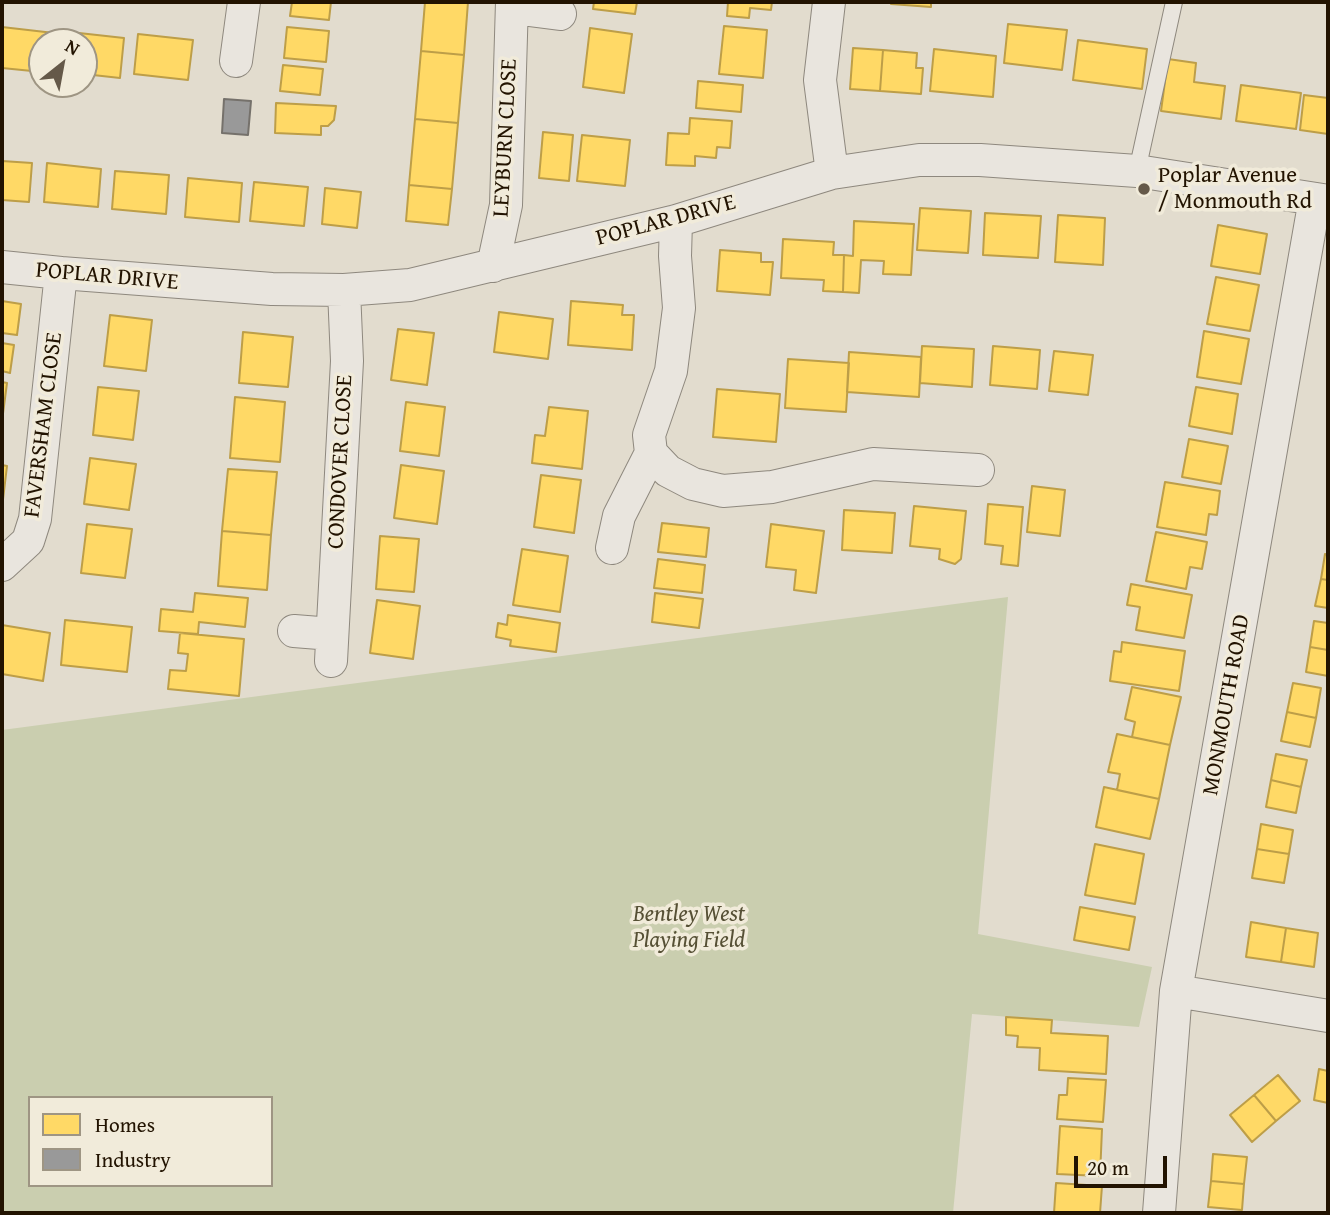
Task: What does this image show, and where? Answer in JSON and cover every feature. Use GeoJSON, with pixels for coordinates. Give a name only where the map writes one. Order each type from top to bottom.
{"type":"FeatureCollection","features":[{"type":"Feature","properties":{"kind":"street"},"geometry":{"type":"LineString","coordinates":[[236,61],[244,2]]}},
{"type":"Feature","properties":{"kind":"street"},"geometry":{"type":"LineString","coordinates":[[828,2],[820,80],[832,173]]}},
{"type":"Feature","properties":{"kind":"street","name":"LEYBURN CLOSE"},"geometry":{"type":"LineString","coordinates":[[493,266],[506,205],[512,5],[560,14]]}},
{"type":"Feature","properties":{"kind":"street","name":"POPLAR DRIVE"},"geometry":{"type":"LineString","coordinates":[[2,267],[235,287],[344,290],[410,285],[676,221],[832,173],[919,160],[980,160],[1138,171],[1322,200]]}},
{"type":"Feature","properties":{"kind":"street","name":"MONMOUTH ROAD"},"geometry":{"type":"LineString","coordinates":[[1159,1213],[1176,991],[1322,200]]}},
{"type":"Feature","properties":{"kind":"street"},"geometry":{"type":"LineString","coordinates":[[612,548],[619,516],[651,453],[649,435],[671,371],[679,308],[675,256],[676,221]]}},
{"type":"Feature","properties":{"kind":"street","name":"FAVERSHAM CLOSE"},"geometry":{"type":"LineString","coordinates":[[2,565],[27,541],[35,519],[61,273]]}},
{"type":"Feature","properties":{"kind":"street","name":"CONDOVER CLOSE"},"geometry":{"type":"LineString","coordinates":[[294,631],[332,647],[347,361],[344,290]]}},
{"type":"Feature","properties":{"kind":"street"},"geometry":{"type":"LineString","coordinates":[[651,453],[668,471],[693,484],[723,491],[772,487],[873,464],[978,470]]}},
{"type":"Feature","properties":{"kind":"street"},"geometry":{"type":"LineString","coordinates":[[1176,991],[1328,1016]]}},
{"type":"Feature","properties":{"kind":"lane"},"geometry":{"type":"LineString","coordinates":[[1138,171],[1174,2]]}},
{"type":"Feature","properties":{"kind":"green space","name":"Bentley West Playing Field"},"geometry":{"type":"Polygon","coordinates":[[[1008,597],[978,934],[1152,967],[1139,1027],[972,1014],[953,1213],[2,1213],[2,730],[1008,597]]]}},
{"type":"Feature","properties":{"kind":"building: Homes"},"geometry":{"type":"Polygon","coordinates":[[[292,2],[331,2],[329,20],[290,16],[292,2]]]}},
{"type":"Feature","properties":{"kind":"building: Homes"},"geometry":{"type":"Polygon","coordinates":[[[425,2],[468,2],[464,55],[421,51],[425,2]]]}},
{"type":"Feature","properties":{"kind":"building: Homes"},"geometry":{"type":"Polygon","coordinates":[[[594,2],[637,2],[635,14],[593,9],[594,2]]]}},
{"type":"Feature","properties":{"kind":"building: Homes"},"geometry":{"type":"Polygon","coordinates":[[[728,2],[772,2],[771,10],[750,8],[749,18],[727,16],[728,2]]]}},
{"type":"Feature","properties":{"kind":"building: Homes"},"geometry":{"type":"Polygon","coordinates":[[[931,2],[931,7],[891,4],[931,2]]]}},
{"type":"Feature","properties":{"kind":"building: Homes"},"geometry":{"type":"Polygon","coordinates":[[[1008,24],[1067,30],[1062,70],[1004,63],[1008,24]]]}},
{"type":"Feature","properties":{"kind":"building: Homes"},"geometry":{"type":"Polygon","coordinates":[[[724,26],[767,30],[763,78],[719,74],[724,26]]]}},
{"type":"Feature","properties":{"kind":"building: Homes"},"geometry":{"type":"Polygon","coordinates":[[[2,27],[28,30],[28,71],[2,68],[2,27]]]}},
{"type":"Feature","properties":{"kind":"building: Homes"},"geometry":{"type":"Polygon","coordinates":[[[287,27],[329,31],[326,62],[284,58],[287,27]]]}},
{"type":"Feature","properties":{"kind":"building: Homes"},"geometry":{"type":"Polygon","coordinates":[[[590,28],[632,34],[624,93],[583,87],[590,28]]]}},
{"type":"Feature","properties":{"kind":"building: Homes"},"geometry":{"type":"Polygon","coordinates":[[[138,34],[193,40],[188,80],[134,74],[138,34]]]}},
{"type":"Feature","properties":{"kind":"building: Homes"},"geometry":{"type":"Polygon","coordinates":[[[98,35],[124,38],[120,78],[98,76],[98,35]]]}},
{"type":"Feature","properties":{"kind":"building: Homes"},"geometry":{"type":"Polygon","coordinates":[[[1078,40],[1147,49],[1142,89],[1073,80],[1078,40]]]}},
{"type":"Feature","properties":{"kind":"building: Homes"},"geometry":{"type":"Polygon","coordinates":[[[853,48],[883,50],[880,91],[850,89],[853,48]]]}},
{"type":"Feature","properties":{"kind":"building: Homes"},"geometry":{"type":"Polygon","coordinates":[[[934,49],[996,56],[993,97],[930,91],[934,49]]]}},
{"type":"Feature","properties":{"kind":"building: Homes"},"geometry":{"type":"Polygon","coordinates":[[[883,50],[917,53],[916,68],[923,68],[921,94],[880,91],[883,50]]]}},
{"type":"Feature","properties":{"kind":"building: Homes"},"geometry":{"type":"Polygon","coordinates":[[[421,51],[464,55],[458,123],[415,119],[421,51]]]}},
{"type":"Feature","properties":{"kind":"building: Homes"},"geometry":{"type":"Polygon","coordinates":[[[1168,59],[1196,63],[1194,82],[1225,86],[1221,119],[1161,111],[1168,59]]]}},
{"type":"Feature","properties":{"kind":"building: Homes"},"geometry":{"type":"Polygon","coordinates":[[[283,65],[323,69],[320,95],[280,91],[283,65]]]}},
{"type":"Feature","properties":{"kind":"building: Homes"},"geometry":{"type":"Polygon","coordinates":[[[698,81],[743,85],[741,112],[696,108],[698,81]]]}},
{"type":"Feature","properties":{"kind":"building: Homes"},"geometry":{"type":"Polygon","coordinates":[[[1241,85],[1301,93],[1296,129],[1236,121],[1241,85]]]}},
{"type":"Feature","properties":{"kind":"building: Homes"},"geometry":{"type":"Polygon","coordinates":[[[1304,95],[1328,98],[1328,134],[1300,130],[1304,95]]]}},
{"type":"Feature","properties":{"kind":"building: Homes"},"geometry":{"type":"Polygon","coordinates":[[[276,103],[336,106],[334,120],[328,126],[321,126],[321,135],[275,133],[276,103]]]}},
{"type":"Feature","properties":{"kind":"building: Homes"},"geometry":{"type":"Polygon","coordinates":[[[690,118],[732,121],[730,148],[717,147],[716,158],[695,156],[695,166],[666,165],[668,133],[689,134],[690,118]]]}},
{"type":"Feature","properties":{"kind":"building: Homes"},"geometry":{"type":"Polygon","coordinates":[[[415,119],[458,123],[452,189],[409,185],[415,119]]]}},
{"type":"Feature","properties":{"kind":"building: Homes"},"geometry":{"type":"Polygon","coordinates":[[[543,132],[573,135],[569,181],[539,178],[543,132]]]}},
{"type":"Feature","properties":{"kind":"building: Homes"},"geometry":{"type":"Polygon","coordinates":[[[582,135],[630,140],[625,186],[577,181],[582,135]]]}},
{"type":"Feature","properties":{"kind":"building: Homes"},"geometry":{"type":"Polygon","coordinates":[[[2,161],[32,163],[29,202],[2,200],[2,161]]]}},
{"type":"Feature","properties":{"kind":"building: Homes"},"geometry":{"type":"Polygon","coordinates":[[[47,163],[101,169],[98,207],[44,202],[47,163]]]}},
{"type":"Feature","properties":{"kind":"building: Homes"},"geometry":{"type":"Polygon","coordinates":[[[115,171],[169,175],[166,214],[112,209],[115,171]]]}},
{"type":"Feature","properties":{"kind":"building: Homes"},"geometry":{"type":"Polygon","coordinates":[[[188,178],[242,183],[239,222],[185,217],[188,178]]]}},
{"type":"Feature","properties":{"kind":"building: Homes"},"geometry":{"type":"Polygon","coordinates":[[[254,182],[308,187],[304,226],[250,221],[254,182]]]}},
{"type":"Feature","properties":{"kind":"building: Homes"},"geometry":{"type":"Polygon","coordinates":[[[409,185],[452,189],[448,225],[406,221],[409,185]]]}},
{"type":"Feature","properties":{"kind":"building: Homes"},"geometry":{"type":"Polygon","coordinates":[[[325,188],[361,192],[357,228],[322,224],[325,188]]]}},
{"type":"Feature","properties":{"kind":"building: Homes"},"geometry":{"type":"Polygon","coordinates":[[[920,208],[971,211],[968,253],[917,250],[920,208]]]}},
{"type":"Feature","properties":{"kind":"building: Homes"},"geometry":{"type":"Polygon","coordinates":[[[985,213],[1041,216],[1038,258],[983,255],[985,213]]]}},
{"type":"Feature","properties":{"kind":"building: Homes"},"geometry":{"type":"Polygon","coordinates":[[[1058,215],[1105,218],[1103,265],[1055,262],[1058,215]]]}},
{"type":"Feature","properties":{"kind":"building: Homes"},"geometry":{"type":"Polygon","coordinates":[[[854,221],[914,224],[911,275],[883,274],[884,261],[861,260],[859,293],[843,292],[844,255],[853,256],[854,221]]]}},
{"type":"Feature","properties":{"kind":"building: Homes"},"geometry":{"type":"Polygon","coordinates":[[[1218,225],[1267,234],[1260,274],[1211,266],[1218,225]]]}},
{"type":"Feature","properties":{"kind":"building: Homes"},"geometry":{"type":"Polygon","coordinates":[[[783,239],[834,242],[833,255],[844,255],[843,292],[823,291],[824,280],[781,278],[783,239]]]}},
{"type":"Feature","properties":{"kind":"building: Homes"},"geometry":{"type":"Polygon","coordinates":[[[720,250],[761,253],[761,262],[773,262],[770,295],[717,291],[720,250]]]}},
{"type":"Feature","properties":{"kind":"building: Homes"},"geometry":{"type":"Polygon","coordinates":[[[1216,277],[1259,285],[1250,331],[1207,324],[1216,277]]]}},
{"type":"Feature","properties":{"kind":"building: Homes"},"geometry":{"type":"Polygon","coordinates":[[[2,301],[21,304],[17,335],[2,333],[2,301]]]}},
{"type":"Feature","properties":{"kind":"building: Homes"},"geometry":{"type":"Polygon","coordinates":[[[571,301],[623,305],[622,315],[634,315],[632,350],[568,345],[571,301]]]}},
{"type":"Feature","properties":{"kind":"building: Homes"},"geometry":{"type":"Polygon","coordinates":[[[499,312],[553,319],[548,359],[494,352],[499,312]]]}},
{"type":"Feature","properties":{"kind":"building: Homes"},"geometry":{"type":"Polygon","coordinates":[[[110,315],[152,320],[146,371],[104,366],[110,315]]]}},
{"type":"Feature","properties":{"kind":"building: Homes"},"geometry":{"type":"Polygon","coordinates":[[[398,329],[434,333],[427,385],[391,380],[398,329]]]}},
{"type":"Feature","properties":{"kind":"building: Homes"},"geometry":{"type":"Polygon","coordinates":[[[1204,331],[1249,339],[1241,384],[1197,377],[1204,331]]]}},
{"type":"Feature","properties":{"kind":"building: Homes"},"geometry":{"type":"Polygon","coordinates":[[[243,332],[293,337],[288,387],[239,383],[243,332]]]}},
{"type":"Feature","properties":{"kind":"building: Homes"},"geometry":{"type":"Polygon","coordinates":[[[2,343],[14,345],[10,373],[2,371],[2,343]]]}},
{"type":"Feature","properties":{"kind":"building: Homes"},"geometry":{"type":"Polygon","coordinates":[[[922,346],[974,349],[972,387],[920,383],[922,346]]]}},
{"type":"Feature","properties":{"kind":"building: Homes"},"geometry":{"type":"Polygon","coordinates":[[[993,346],[1040,350],[1037,389],[990,385],[993,346]]]}},
{"type":"Feature","properties":{"kind":"building: Homes"},"geometry":{"type":"Polygon","coordinates":[[[1054,351],[1093,355],[1088,395],[1049,391],[1054,351]]]}},
{"type":"Feature","properties":{"kind":"building: Homes"},"geometry":{"type":"Polygon","coordinates":[[[849,352],[921,357],[919,397],[847,392],[849,352]]]}},
{"type":"Feature","properties":{"kind":"building: Homes"},"geometry":{"type":"Polygon","coordinates":[[[788,359],[849,363],[846,412],[785,408],[788,359]]]}},
{"type":"Feature","properties":{"kind":"building: Homes"},"geometry":{"type":"Polygon","coordinates":[[[2,382],[7,383],[2,421],[2,382]]]}},
{"type":"Feature","properties":{"kind":"building: Homes"},"geometry":{"type":"Polygon","coordinates":[[[98,387],[139,391],[133,440],[93,435],[98,387]]]}},
{"type":"Feature","properties":{"kind":"building: Homes"},"geometry":{"type":"Polygon","coordinates":[[[1196,387],[1238,394],[1232,434],[1189,426],[1196,387]]]}},
{"type":"Feature","properties":{"kind":"building: Homes"},"geometry":{"type":"Polygon","coordinates":[[[717,389],[780,394],[776,442],[713,437],[717,389]]]}},
{"type":"Feature","properties":{"kind":"building: Homes"},"geometry":{"type":"Polygon","coordinates":[[[235,397],[285,402],[280,462],[230,458],[235,397]]]}},
{"type":"Feature","properties":{"kind":"building: Homes"},"geometry":{"type":"Polygon","coordinates":[[[406,402],[445,407],[439,456],[400,451],[406,402]]]}},
{"type":"Feature","properties":{"kind":"building: Homes"},"geometry":{"type":"Polygon","coordinates":[[[549,407],[588,411],[582,469],[532,463],[535,435],[545,436],[549,407]]]}},
{"type":"Feature","properties":{"kind":"building: Homes"},"geometry":{"type":"Polygon","coordinates":[[[1189,439],[1228,446],[1221,484],[1182,477],[1189,439]]]}},
{"type":"Feature","properties":{"kind":"building: Homes"},"geometry":{"type":"Polygon","coordinates":[[[90,458],[136,464],[129,510],[84,504],[90,458]]]}},
{"type":"Feature","properties":{"kind":"building: Homes"},"geometry":{"type":"Polygon","coordinates":[[[2,465],[7,466],[2,508],[2,465]]]}},
{"type":"Feature","properties":{"kind":"building: Homes"},"geometry":{"type":"Polygon","coordinates":[[[401,465],[444,471],[437,524],[394,518],[401,465]]]}},
{"type":"Feature","properties":{"kind":"building: Homes"},"geometry":{"type":"Polygon","coordinates":[[[228,469],[277,472],[271,535],[222,531],[228,469]]]}},
{"type":"Feature","properties":{"kind":"building: Homes"},"geometry":{"type":"Polygon","coordinates":[[[541,475],[581,480],[574,533],[534,527],[541,475]]]}},
{"type":"Feature","properties":{"kind":"building: Homes"},"geometry":{"type":"Polygon","coordinates":[[[1165,482],[1220,491],[1217,515],[1209,514],[1206,535],[1157,527],[1165,482]]]}},
{"type":"Feature","properties":{"kind":"building: Homes"},"geometry":{"type":"Polygon","coordinates":[[[1032,486],[1065,490],[1060,536],[1027,532],[1032,486]]]}},
{"type":"Feature","properties":{"kind":"building: Homes"},"geometry":{"type":"Polygon","coordinates":[[[988,504],[1023,507],[1018,566],[1001,564],[1003,546],[985,544],[988,504]]]}},
{"type":"Feature","properties":{"kind":"building: Homes"},"geometry":{"type":"Polygon","coordinates":[[[914,506],[966,511],[961,559],[955,564],[939,559],[940,549],[910,546],[914,506]]]}},
{"type":"Feature","properties":{"kind":"building: Homes"},"geometry":{"type":"Polygon","coordinates":[[[844,510],[895,513],[892,553],[842,550],[844,510]]]}},
{"type":"Feature","properties":{"kind":"building: Homes"},"geometry":{"type":"Polygon","coordinates":[[[662,523],[709,528],[706,557],[658,552],[662,523]]]}},
{"type":"Feature","properties":{"kind":"building: Homes"},"geometry":{"type":"Polygon","coordinates":[[[87,524],[132,529],[125,578],[81,573],[87,524]]]}},
{"type":"Feature","properties":{"kind":"building: Homes"},"geometry":{"type":"Polygon","coordinates":[[[771,524],[824,531],[816,593],[794,590],[796,570],[766,567],[771,524]]]}},
{"type":"Feature","properties":{"kind":"building: Homes"},"geometry":{"type":"Polygon","coordinates":[[[222,531],[271,535],[267,590],[218,586],[222,531]]]}},
{"type":"Feature","properties":{"kind":"building: Homes"},"geometry":{"type":"Polygon","coordinates":[[[1156,532],[1207,542],[1202,569],[1190,567],[1186,589],[1146,581],[1156,532]]]}},
{"type":"Feature","properties":{"kind":"building: Homes"},"geometry":{"type":"Polygon","coordinates":[[[380,536],[419,539],[414,592],[376,589],[380,536]]]}},
{"type":"Feature","properties":{"kind":"building: Homes"},"geometry":{"type":"Polygon","coordinates":[[[522,549],[568,556],[560,612],[513,605],[522,549]]]}},
{"type":"Feature","properties":{"kind":"building: Homes"},"geometry":{"type":"Polygon","coordinates":[[[1325,554],[1328,555],[1328,580],[1321,579],[1325,554]]]}},
{"type":"Feature","properties":{"kind":"building: Homes"},"geometry":{"type":"Polygon","coordinates":[[[658,559],[705,565],[702,593],[654,588],[658,559]]]}},
{"type":"Feature","properties":{"kind":"building: Homes"},"geometry":{"type":"Polygon","coordinates":[[[1321,579],[1328,580],[1328,608],[1315,606],[1321,579]]]}},
{"type":"Feature","properties":{"kind":"building: Homes"},"geometry":{"type":"Polygon","coordinates":[[[1131,584],[1192,595],[1184,638],[1136,630],[1140,607],[1127,605],[1131,584]]]}},
{"type":"Feature","properties":{"kind":"building: Homes"},"geometry":{"type":"Polygon","coordinates":[[[195,593],[248,598],[245,627],[199,622],[198,634],[159,631],[161,609],[193,612],[195,593]]]}},
{"type":"Feature","properties":{"kind":"building: Homes"},"geometry":{"type":"Polygon","coordinates":[[[655,593],[703,599],[699,628],[652,622],[655,593]]]}},
{"type":"Feature","properties":{"kind":"building: Homes"},"geometry":{"type":"Polygon","coordinates":[[[377,600],[420,606],[413,659],[370,653],[377,600]]]}},
{"type":"Feature","properties":{"kind":"building: Homes"},"geometry":{"type":"Polygon","coordinates":[[[508,615],[560,623],[556,652],[510,646],[511,640],[496,637],[498,623],[507,625],[508,615]]]}},
{"type":"Feature","properties":{"kind":"building: Homes"},"geometry":{"type":"Polygon","coordinates":[[[65,620],[132,627],[127,672],[61,665],[65,620]]]}},
{"type":"Feature","properties":{"kind":"building: Homes"},"geometry":{"type":"Polygon","coordinates":[[[1314,621],[1328,623],[1328,650],[1310,647],[1314,621]]]}},
{"type":"Feature","properties":{"kind":"building: Homes"},"geometry":{"type":"Polygon","coordinates":[[[2,625],[50,633],[43,681],[2,674],[2,625]]]}},
{"type":"Feature","properties":{"kind":"building: Homes"},"geometry":{"type":"Polygon","coordinates":[[[180,633],[244,639],[239,696],[168,689],[170,670],[186,671],[188,654],[178,653],[180,633]]]}},
{"type":"Feature","properties":{"kind":"building: Homes"},"geometry":{"type":"Polygon","coordinates":[[[1122,642],[1185,651],[1179,691],[1110,681],[1114,651],[1121,652],[1122,642]]]}},
{"type":"Feature","properties":{"kind":"building: Homes"},"geometry":{"type":"Polygon","coordinates":[[[1310,647],[1328,650],[1328,676],[1306,672],[1310,647]]]}},
{"type":"Feature","properties":{"kind":"building: Homes"},"geometry":{"type":"Polygon","coordinates":[[[1293,683],[1321,688],[1316,718],[1287,712],[1293,683]]]}},
{"type":"Feature","properties":{"kind":"building: Homes"},"geometry":{"type":"Polygon","coordinates":[[[1132,687],[1181,697],[1170,745],[1132,737],[1135,722],[1125,719],[1132,687]]]}},
{"type":"Feature","properties":{"kind":"building: Homes"},"geometry":{"type":"Polygon","coordinates":[[[1287,712],[1316,718],[1310,747],[1281,741],[1287,712]]]}},
{"type":"Feature","properties":{"kind":"building: Homes"},"geometry":{"type":"Polygon","coordinates":[[[1117,734],[1170,745],[1159,799],[1117,790],[1120,774],[1108,772],[1117,734]]]}},
{"type":"Feature","properties":{"kind":"building: Homes"},"geometry":{"type":"Polygon","coordinates":[[[1276,754],[1307,760],[1301,787],[1271,780],[1276,754]]]}},
{"type":"Feature","properties":{"kind":"building: Homes"},"geometry":{"type":"Polygon","coordinates":[[[1271,780],[1301,787],[1296,813],[1266,807],[1271,780]]]}},
{"type":"Feature","properties":{"kind":"building: Homes"},"geometry":{"type":"Polygon","coordinates":[[[1104,787],[1159,799],[1150,839],[1096,827],[1104,787]]]}},
{"type":"Feature","properties":{"kind":"building: Homes"},"geometry":{"type":"Polygon","coordinates":[[[1261,824],[1293,830],[1289,854],[1257,849],[1261,824]]]}},
{"type":"Feature","properties":{"kind":"building: Homes"},"geometry":{"type":"Polygon","coordinates":[[[1095,844],[1144,854],[1135,904],[1085,895],[1095,844]]]}},
{"type":"Feature","properties":{"kind":"building: Homes"},"geometry":{"type":"Polygon","coordinates":[[[1257,849],[1289,854],[1284,883],[1252,878],[1257,849]]]}},
{"type":"Feature","properties":{"kind":"building: Homes"},"geometry":{"type":"Polygon","coordinates":[[[1080,907],[1135,917],[1129,950],[1074,940],[1080,907]]]}},
{"type":"Feature","properties":{"kind":"building: Homes"},"geometry":{"type":"Polygon","coordinates":[[[1251,922],[1286,928],[1281,962],[1246,957],[1251,922]]]}},
{"type":"Feature","properties":{"kind":"building: Homes"},"geometry":{"type":"Polygon","coordinates":[[[1286,928],[1318,933],[1314,967],[1281,962],[1286,928]]]}},
{"type":"Feature","properties":{"kind":"building: Homes"},"geometry":{"type":"Polygon","coordinates":[[[1006,1017],[1052,1020],[1051,1033],[1108,1036],[1106,1074],[1039,1070],[1040,1048],[1017,1047],[1018,1036],[1006,1035],[1006,1017]]]}},
{"type":"Feature","properties":{"kind":"building: Homes"},"geometry":{"type":"Polygon","coordinates":[[[1319,1069],[1328,1071],[1328,1103],[1314,1100],[1319,1069]]]}},
{"type":"Feature","properties":{"kind":"building: Homes"},"geometry":{"type":"Polygon","coordinates":[[[1278,1075],[1300,1101],[1276,1121],[1254,1095],[1278,1075]]]}},
{"type":"Feature","properties":{"kind":"building: Homes"},"geometry":{"type":"Polygon","coordinates":[[[1068,1078],[1106,1080],[1103,1122],[1057,1119],[1059,1095],[1067,1095],[1068,1078]]]}},
{"type":"Feature","properties":{"kind":"building: Homes"},"geometry":{"type":"Polygon","coordinates":[[[1254,1095],[1276,1121],[1252,1142],[1230,1115],[1254,1095]]]}},
{"type":"Feature","properties":{"kind":"building: Homes"},"geometry":{"type":"Polygon","coordinates":[[[1060,1126],[1102,1129],[1100,1176],[1057,1174],[1060,1126]]]}},
{"type":"Feature","properties":{"kind":"building: Homes"},"geometry":{"type":"Polygon","coordinates":[[[1213,1154],[1247,1157],[1244,1184],[1211,1181],[1213,1154]]]}},
{"type":"Feature","properties":{"kind":"building: Homes"},"geometry":{"type":"Polygon","coordinates":[[[1211,1181],[1244,1184],[1242,1210],[1208,1207],[1211,1181]]]}},
{"type":"Feature","properties":{"kind":"building: Homes"},"geometry":{"type":"Polygon","coordinates":[[[1056,1183],[1102,1186],[1100,1213],[1054,1213],[1056,1183]]]}},
{"type":"Feature","properties":{"kind":"building: Industry"},"geometry":{"type":"Polygon","coordinates":[[[224,99],[251,101],[248,135],[222,133],[224,99]]]}},
{"type":"Feature","properties":{"kind":"place","name":"Poplar Avenue / Monmouth Rd"},"geometry":{"type":"Point","coordinates":[1144,189]}}]}
